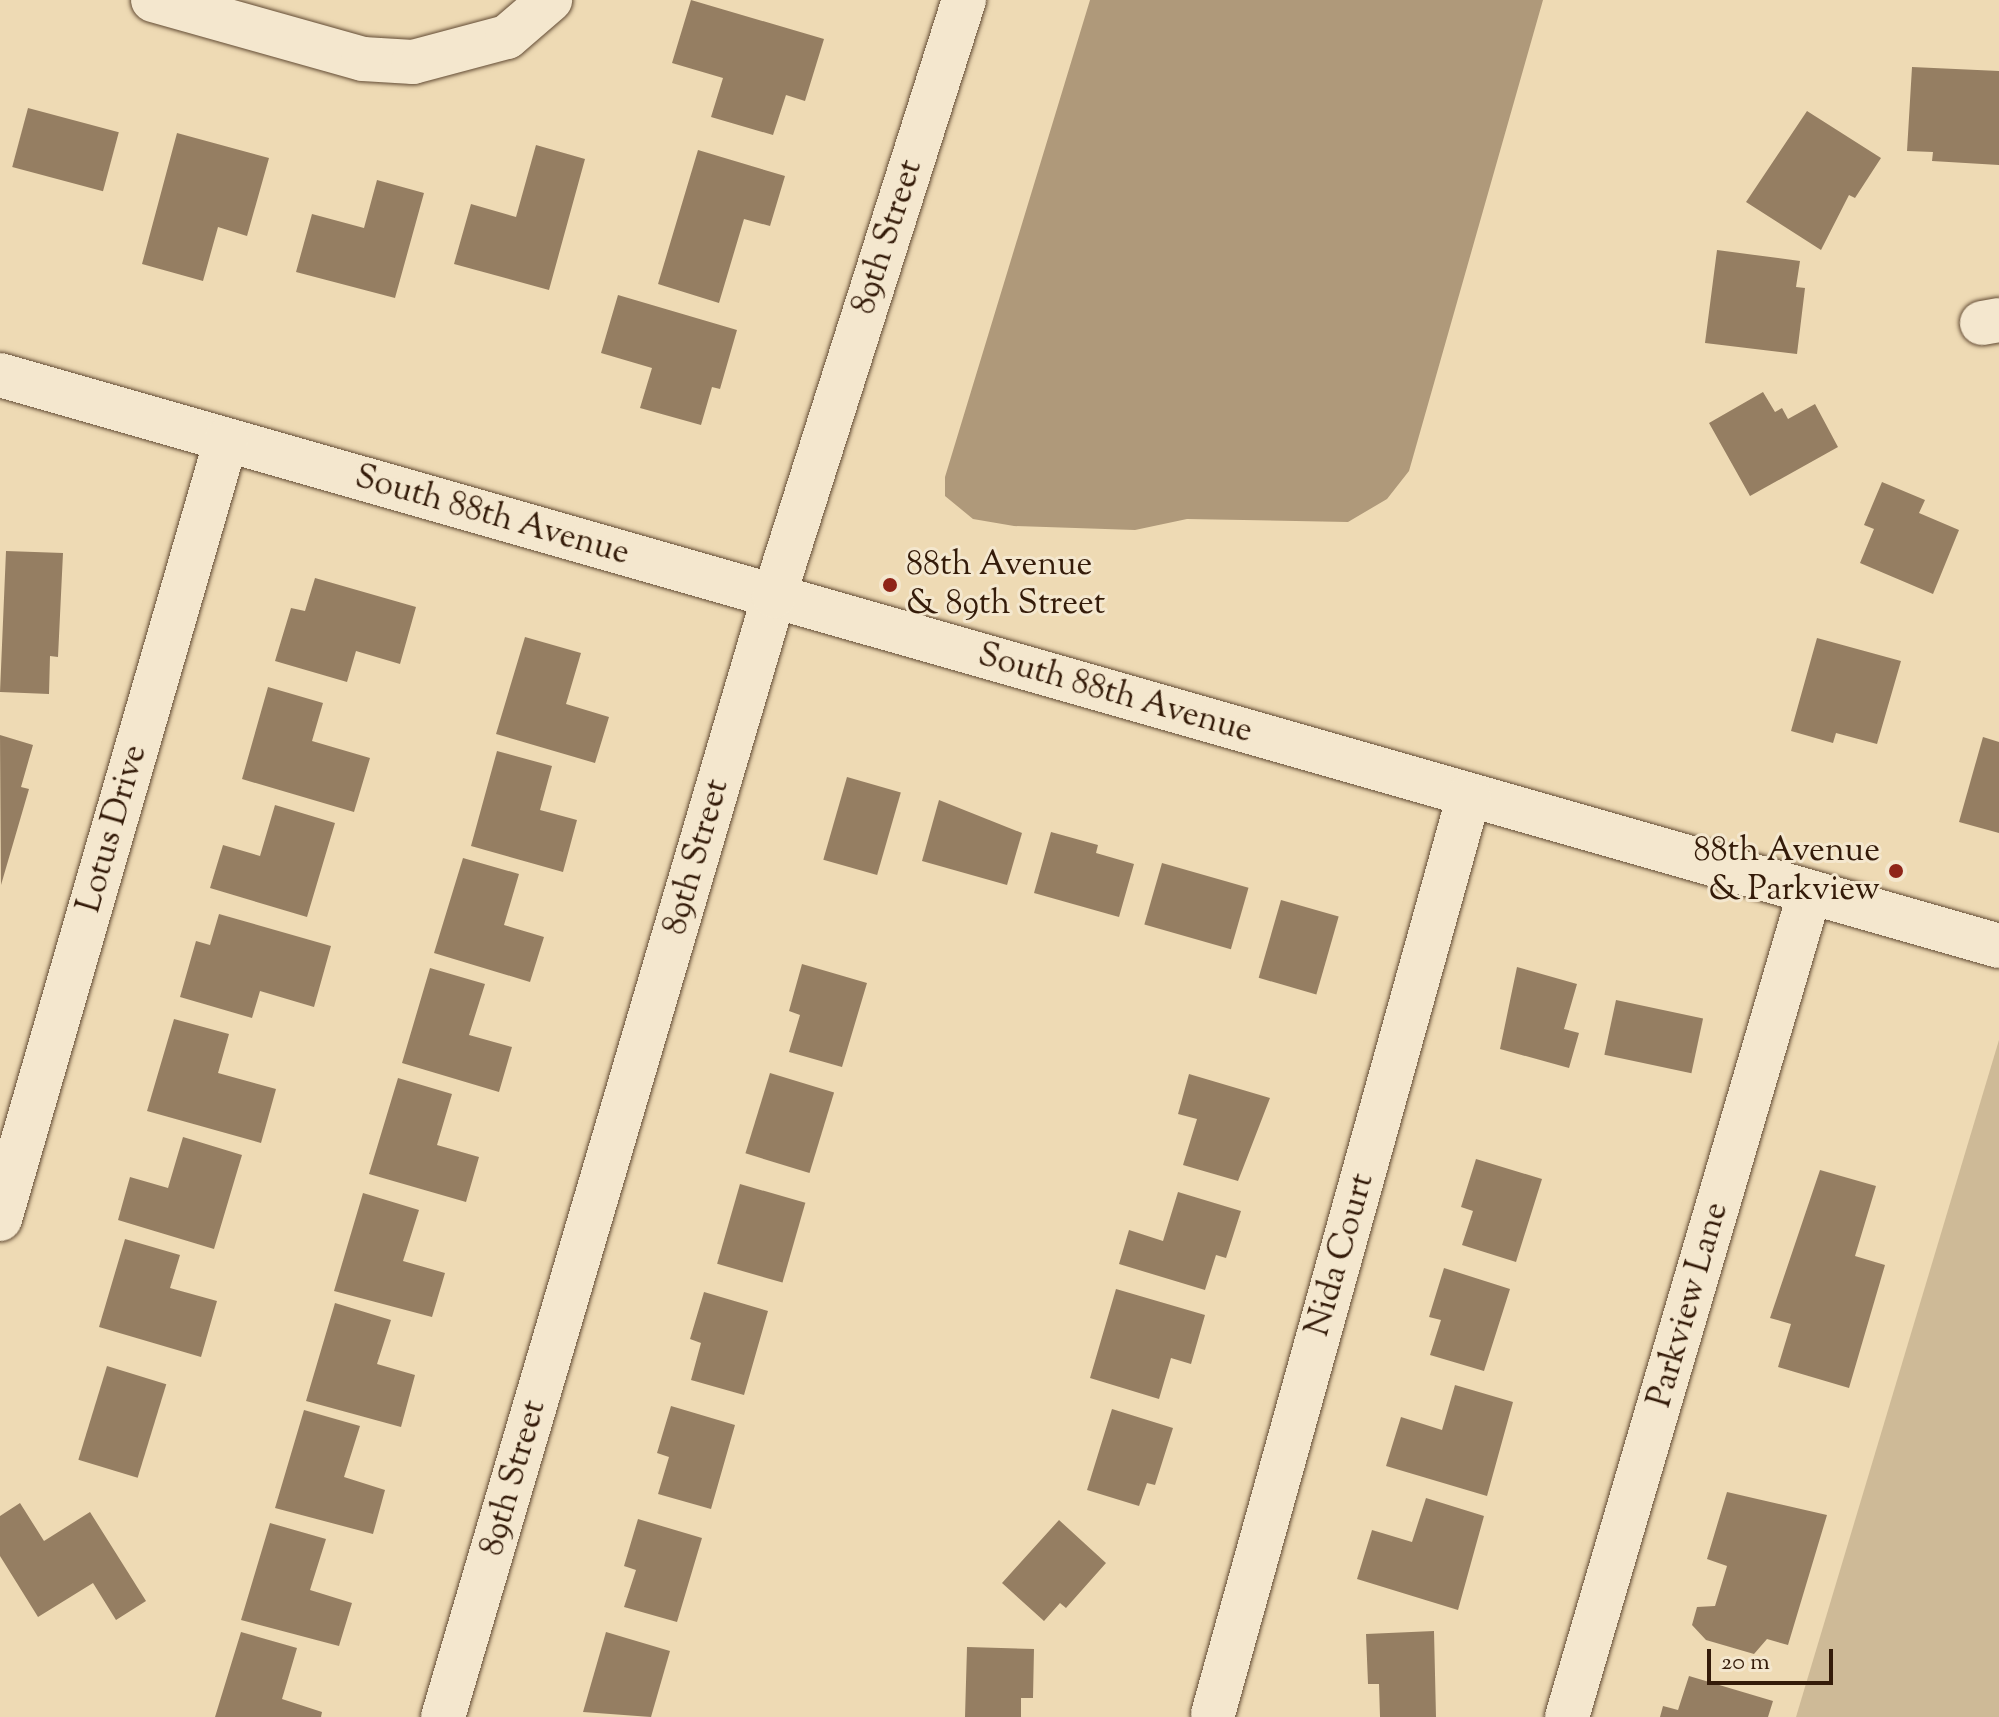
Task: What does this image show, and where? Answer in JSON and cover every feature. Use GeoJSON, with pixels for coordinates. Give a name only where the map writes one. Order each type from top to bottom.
{"type":"FeatureCollection","features":[{"type":"Feature","properties":{"kind":"street"},"geometry":{"type":"LineString","coordinates":[[153,0],[363,59],[413,62],[507,37],[550,0]]}},
{"type":"Feature","properties":{"kind":"street","name":"89th Street"},"geometry":{"type":"LineString","coordinates":[[443,1717],[774,596],[964,0]]}},
{"type":"Feature","properties":{"kind":"street","name":"South 88th Avenue"},"geometry":{"type":"LineString","coordinates":[[0,375],[1999,946]]}},
{"type":"Feature","properties":{"kind":"street","name":"Lotus Drive"},"geometry":{"type":"LineString","coordinates":[[0,1219],[226,440]]}},
{"type":"Feature","properties":{"kind":"street","name":"Nida Court"},"geometry":{"type":"LineString","coordinates":[[1213,1714],[1469,795]]}},
{"type":"Feature","properties":{"kind":"street","name":"Parkview Lane"},"geometry":{"type":"LineString","coordinates":[[1567,1717],[1810,892]]}},
{"type":"Feature","properties":{"kind":"shaded area"},"geometry":{"type":"Polygon","coordinates":[[[1090,0],[1543,0],[1409,471],[1387,499],[1348,522],[1187,519],[1135,530],[1014,526],[973,519],[945,496],[945,477],[1090,0]]]}},
{"type":"Feature","properties":{"kind":"shaded area"},"geometry":{"type":"Polygon","coordinates":[[[1999,1040],[1999,1717],[1796,1717],[1999,1040]]]}},
{"type":"Feature","properties":{"kind":"building"},"geometry":{"type":"Polygon","coordinates":[[[691,0],[824,39],[805,101],[786,95],[773,135],[711,117],[723,78],[672,63],[691,0]]]}},
{"type":"Feature","properties":{"kind":"building"},"geometry":{"type":"Polygon","coordinates":[[[1912,67],[1999,71],[1999,165],[1932,161],[1933,152],[1907,151],[1912,67]]]}},
{"type":"Feature","properties":{"kind":"building"},"geometry":{"type":"Polygon","coordinates":[[[28,108],[119,132],[103,191],[12,167],[28,108]]]}},
{"type":"Feature","properties":{"kind":"building"},"geometry":{"type":"Polygon","coordinates":[[[1807,111],[1881,158],[1855,198],[1849,195],[1821,250],[1746,202],[1807,111]]]}},
{"type":"Feature","properties":{"kind":"building"},"geometry":{"type":"Polygon","coordinates":[[[177,133],[269,158],[247,236],[218,227],[203,281],[142,264],[177,133]]]}},
{"type":"Feature","properties":{"kind":"building"},"geometry":{"type":"Polygon","coordinates":[[[536,145],[585,159],[549,290],[454,264],[471,204],[516,217],[536,145]]]}},
{"type":"Feature","properties":{"kind":"building"},"geometry":{"type":"Polygon","coordinates":[[[698,150],[785,176],[770,226],[744,219],[719,303],[658,284],[698,150]]]}},
{"type":"Feature","properties":{"kind":"building"},"geometry":{"type":"Polygon","coordinates":[[[377,180],[424,193],[395,298],[296,272],[312,214],[364,228],[377,180]]]}},
{"type":"Feature","properties":{"kind":"building"},"geometry":{"type":"Polygon","coordinates":[[[1717,250],[1800,261],[1796,287],[1805,288],[1797,354],[1705,343],[1717,250]]]}},
{"type":"Feature","properties":{"kind":"building"},"geometry":{"type":"Polygon","coordinates":[[[618,295],[737,330],[720,389],[712,387],[701,425],[640,408],[652,368],[601,353],[618,295]]]}},
{"type":"Feature","properties":{"kind":"building"},"geometry":{"type":"Polygon","coordinates":[[[1763,392],[1775,412],[1782,408],[1788,419],[1815,404],[1838,447],[1750,496],[1709,423],[1763,392]]]}},
{"type":"Feature","properties":{"kind":"building"},"geometry":{"type":"Polygon","coordinates":[[[1882,482],[1925,500],[1919,513],[1959,530],[1933,594],[1860,563],[1874,529],[1864,525],[1882,482]]]}},
{"type":"Feature","properties":{"kind":"building"},"geometry":{"type":"Polygon","coordinates":[[[6,551],[63,553],[58,657],[50,656],[49,694],[0,692],[6,551]]]}},
{"type":"Feature","properties":{"kind":"building"},"geometry":{"type":"Polygon","coordinates":[[[315,578],[416,607],[400,664],[356,651],[347,682],[275,661],[291,608],[305,611],[315,578]]]}},
{"type":"Feature","properties":{"kind":"building"},"geometry":{"type":"Polygon","coordinates":[[[525,637],[581,653],[566,704],[609,717],[595,763],[496,734],[525,637]]]}},
{"type":"Feature","properties":{"kind":"building"},"geometry":{"type":"Polygon","coordinates":[[[1817,638],[1901,661],[1877,744],[1836,733],[1833,743],[1791,731],[1817,638]]]}},
{"type":"Feature","properties":{"kind":"building"},"geometry":{"type":"Polygon","coordinates":[[[268,687],[323,703],[312,741],[370,758],[354,812],[242,779],[268,687]]]}},
{"type":"Feature","properties":{"kind":"building"},"geometry":{"type":"Polygon","coordinates":[[[0,735],[33,745],[21,787],[29,789],[1,885],[0,735]]]}},
{"type":"Feature","properties":{"kind":"building"},"geometry":{"type":"Polygon","coordinates":[[[1983,737],[1999,742],[1999,833],[1959,822],[1983,737]]]}},
{"type":"Feature","properties":{"kind":"building"},"geometry":{"type":"Polygon","coordinates":[[[497,751],[552,766],[540,810],[577,820],[563,872],[471,846],[497,751]]]}},
{"type":"Feature","properties":{"kind":"building"},"geometry":{"type":"Polygon","coordinates":[[[847,777],[901,792],[877,875],[823,860],[847,777]]]}},
{"type":"Feature","properties":{"kind":"building"},"geometry":{"type":"Polygon","coordinates":[[[939,800],[1022,833],[1007,885],[922,861],[939,800]]]}},
{"type":"Feature","properties":{"kind":"building"},"geometry":{"type":"Polygon","coordinates":[[[275,805],[335,823],[307,917],[210,888],[223,845],[260,856],[275,805]]]}},
{"type":"Feature","properties":{"kind":"building"},"geometry":{"type":"Polygon","coordinates":[[[1051,832],[1098,845],[1096,853],[1134,864],[1119,917],[1034,893],[1051,832]]]}},
{"type":"Feature","properties":{"kind":"building"},"geometry":{"type":"Polygon","coordinates":[[[463,858],[519,874],[504,925],[544,937],[530,982],[434,953],[463,858]]]}},
{"type":"Feature","properties":{"kind":"building"},"geometry":{"type":"Polygon","coordinates":[[[1162,863],[1249,888],[1231,949],[1144,925],[1162,863]]]}},
{"type":"Feature","properties":{"kind":"building"},"geometry":{"type":"Polygon","coordinates":[[[1281,900],[1339,917],[1316,994],[1259,978],[1281,900]]]}},
{"type":"Feature","properties":{"kind":"building"},"geometry":{"type":"Polygon","coordinates":[[[219,914],[331,946],[314,1007],[260,991],[252,1018],[180,997],[196,941],[210,945],[219,914]]]}},
{"type":"Feature","properties":{"kind":"building"},"geometry":{"type":"Polygon","coordinates":[[[802,964],[867,983],[842,1067],[789,1052],[800,1015],[789,1011],[802,964]]]}},
{"type":"Feature","properties":{"kind":"building"},"geometry":{"type":"Polygon","coordinates":[[[1517,967],[1577,984],[1564,1029],[1579,1033],[1569,1068],[1500,1049],[1517,967]]]}},
{"type":"Feature","properties":{"kind":"building"},"geometry":{"type":"Polygon","coordinates":[[[430,968],[485,984],[469,1035],[512,1047],[499,1092],[402,1063],[430,968]]]}},
{"type":"Feature","properties":{"kind":"building"},"geometry":{"type":"Polygon","coordinates":[[[1616,1000],[1703,1019],[1691,1073],[1604,1055],[1616,1000]]]}},
{"type":"Feature","properties":{"kind":"building"},"geometry":{"type":"Polygon","coordinates":[[[174,1019],[229,1034],[218,1073],[276,1089],[261,1143],[147,1111],[174,1019]]]}},
{"type":"Feature","properties":{"kind":"building"},"geometry":{"type":"Polygon","coordinates":[[[770,1073],[834,1093],[810,1173],[745,1153],[770,1073]]]}},
{"type":"Feature","properties":{"kind":"building"},"geometry":{"type":"Polygon","coordinates":[[[1189,1074],[1270,1098],[1238,1181],[1183,1165],[1197,1119],[1178,1114],[1189,1074]]]}},
{"type":"Feature","properties":{"kind":"building"},"geometry":{"type":"Polygon","coordinates":[[[398,1078],[452,1094],[437,1145],[479,1157],[466,1202],[369,1174],[398,1078]]]}},
{"type":"Feature","properties":{"kind":"building"},"geometry":{"type":"Polygon","coordinates":[[[183,1137],[242,1155],[214,1249],[118,1220],[130,1177],[168,1188],[183,1137]]]}},
{"type":"Feature","properties":{"kind":"building"},"geometry":{"type":"Polygon","coordinates":[[[1476,1159],[1542,1179],[1516,1262],[1462,1245],[1473,1211],[1461,1207],[1476,1159]]]}},
{"type":"Feature","properties":{"kind":"building"},"geometry":{"type":"Polygon","coordinates":[[[1820,1170],[1876,1186],[1855,1256],[1885,1265],[1849,1388],[1778,1367],[1791,1324],[1770,1318],[1820,1170]]]}},
{"type":"Feature","properties":{"kind":"building"},"geometry":{"type":"Polygon","coordinates":[[[740,1184],[805,1203],[782,1283],[717,1264],[740,1184]]]}},
{"type":"Feature","properties":{"kind":"building"},"geometry":{"type":"Polygon","coordinates":[[[1178,1192],[1241,1211],[1226,1258],[1216,1255],[1205,1290],[1119,1264],[1129,1230],[1163,1241],[1178,1192]]]}},
{"type":"Feature","properties":{"kind":"building"},"geometry":{"type":"Polygon","coordinates":[[[363,1193],[419,1210],[403,1261],[445,1273],[432,1317],[334,1291],[363,1193]]]}},
{"type":"Feature","properties":{"kind":"building"},"geometry":{"type":"Polygon","coordinates":[[[125,1239],[180,1255],[170,1288],[217,1301],[201,1357],[99,1327],[125,1239]]]}},
{"type":"Feature","properties":{"kind":"building"},"geometry":{"type":"Polygon","coordinates":[[[1444,1268],[1510,1289],[1484,1371],[1430,1355],[1441,1320],[1429,1317],[1444,1268]]]}},
{"type":"Feature","properties":{"kind":"building"},"geometry":{"type":"Polygon","coordinates":[[[1116,1289],[1205,1315],[1191,1364],[1171,1358],[1159,1399],[1090,1378],[1116,1289]]]}},
{"type":"Feature","properties":{"kind":"building"},"geometry":{"type":"Polygon","coordinates":[[[704,1292],[768,1311],[744,1395],[691,1380],[701,1343],[690,1339],[704,1292]]]}},
{"type":"Feature","properties":{"kind":"building"},"geometry":{"type":"Polygon","coordinates":[[[335,1303],[391,1320],[377,1364],[415,1375],[401,1427],[306,1401],[335,1303]]]}},
{"type":"Feature","properties":{"kind":"building"},"geometry":{"type":"Polygon","coordinates":[[[107,1366],[166,1384],[138,1478],[78,1460],[107,1366]]]}},
{"type":"Feature","properties":{"kind":"building"},"geometry":{"type":"Polygon","coordinates":[[[1455,1385],[1513,1402],[1487,1496],[1386,1466],[1401,1417],[1442,1430],[1455,1385]]]}},
{"type":"Feature","properties":{"kind":"building"},"geometry":{"type":"Polygon","coordinates":[[[671,1406],[735,1425],[711,1509],[658,1494],[669,1457],[657,1453],[671,1406]]]}},
{"type":"Feature","properties":{"kind":"building"},"geometry":{"type":"Polygon","coordinates":[[[1112,1409],[1173,1428],[1155,1485],[1147,1483],[1139,1506],[1087,1490],[1112,1409]]]}},
{"type":"Feature","properties":{"kind":"building"},"geometry":{"type":"Polygon","coordinates":[[[304,1410],[360,1426],[344,1477],[385,1490],[373,1534],[275,1508],[304,1410]]]}},
{"type":"Feature","properties":{"kind":"building"},"geometry":{"type":"Polygon","coordinates":[[[1727,1492],[1827,1515],[1788,1645],[1767,1639],[1754,1654],[1706,1640],[1692,1625],[1697,1607],[1715,1606],[1727,1566],[1707,1559],[1727,1492]]]}},
{"type":"Feature","properties":{"kind":"building"},"geometry":{"type":"Polygon","coordinates":[[[1426,1498],[1484,1516],[1458,1610],[1357,1579],[1372,1530],[1412,1542],[1426,1498]]]}},
{"type":"Feature","properties":{"kind":"building"},"geometry":{"type":"Polygon","coordinates":[[[20,1503],[44,1541],[90,1512],[146,1601],[116,1620],[93,1583],[38,1617],[0,1556],[0,1516],[20,1503]]]}},
{"type":"Feature","properties":{"kind":"building"},"geometry":{"type":"Polygon","coordinates":[[[638,1519],[702,1538],[677,1622],[624,1607],[636,1570],[624,1566],[638,1519]]]}},
{"type":"Feature","properties":{"kind":"building"},"geometry":{"type":"Polygon","coordinates":[[[1059,1520],[1106,1563],[1066,1608],[1060,1603],[1044,1621],[1002,1583],[1059,1520]]]}},
{"type":"Feature","properties":{"kind":"building"},"geometry":{"type":"Polygon","coordinates":[[[270,1523],[326,1539],[310,1590],[352,1603],[339,1646],[241,1620],[270,1523]]]}},
{"type":"Feature","properties":{"kind":"building"},"geometry":{"type":"Polygon","coordinates":[[[1434,1631],[1436,1717],[1380,1717],[1379,1684],[1368,1684],[1366,1634],[1434,1631]]]}},
{"type":"Feature","properties":{"kind":"building"},"geometry":{"type":"Polygon","coordinates":[[[241,1632],[297,1648],[282,1699],[322,1712],[321,1717],[215,1717],[241,1632]]]}},
{"type":"Feature","properties":{"kind":"building"},"geometry":{"type":"Polygon","coordinates":[[[606,1632],[670,1651],[651,1717],[583,1712],[606,1632]]]}},
{"type":"Feature","properties":{"kind":"building"},"geometry":{"type":"Polygon","coordinates":[[[967,1647],[1034,1649],[1033,1698],[1021,1698],[1021,1717],[965,1717],[967,1647]]]}},
{"type":"Feature","properties":{"kind":"building"},"geometry":{"type":"Polygon","coordinates":[[[1689,1676],[1773,1701],[1768,1717],[1660,1717],[1663,1706],[1678,1710],[1689,1676]]]}},
{"type":"Feature","properties":{"kind":"place","name":"88th Avenue & 89th Street"},"geometry":{"type":"Point","coordinates":[890,585]}},
{"type":"Feature","properties":{"kind":"place","name":"88th Avenue & Parkview"},"geometry":{"type":"Point","coordinates":[1896,871]}}]}
